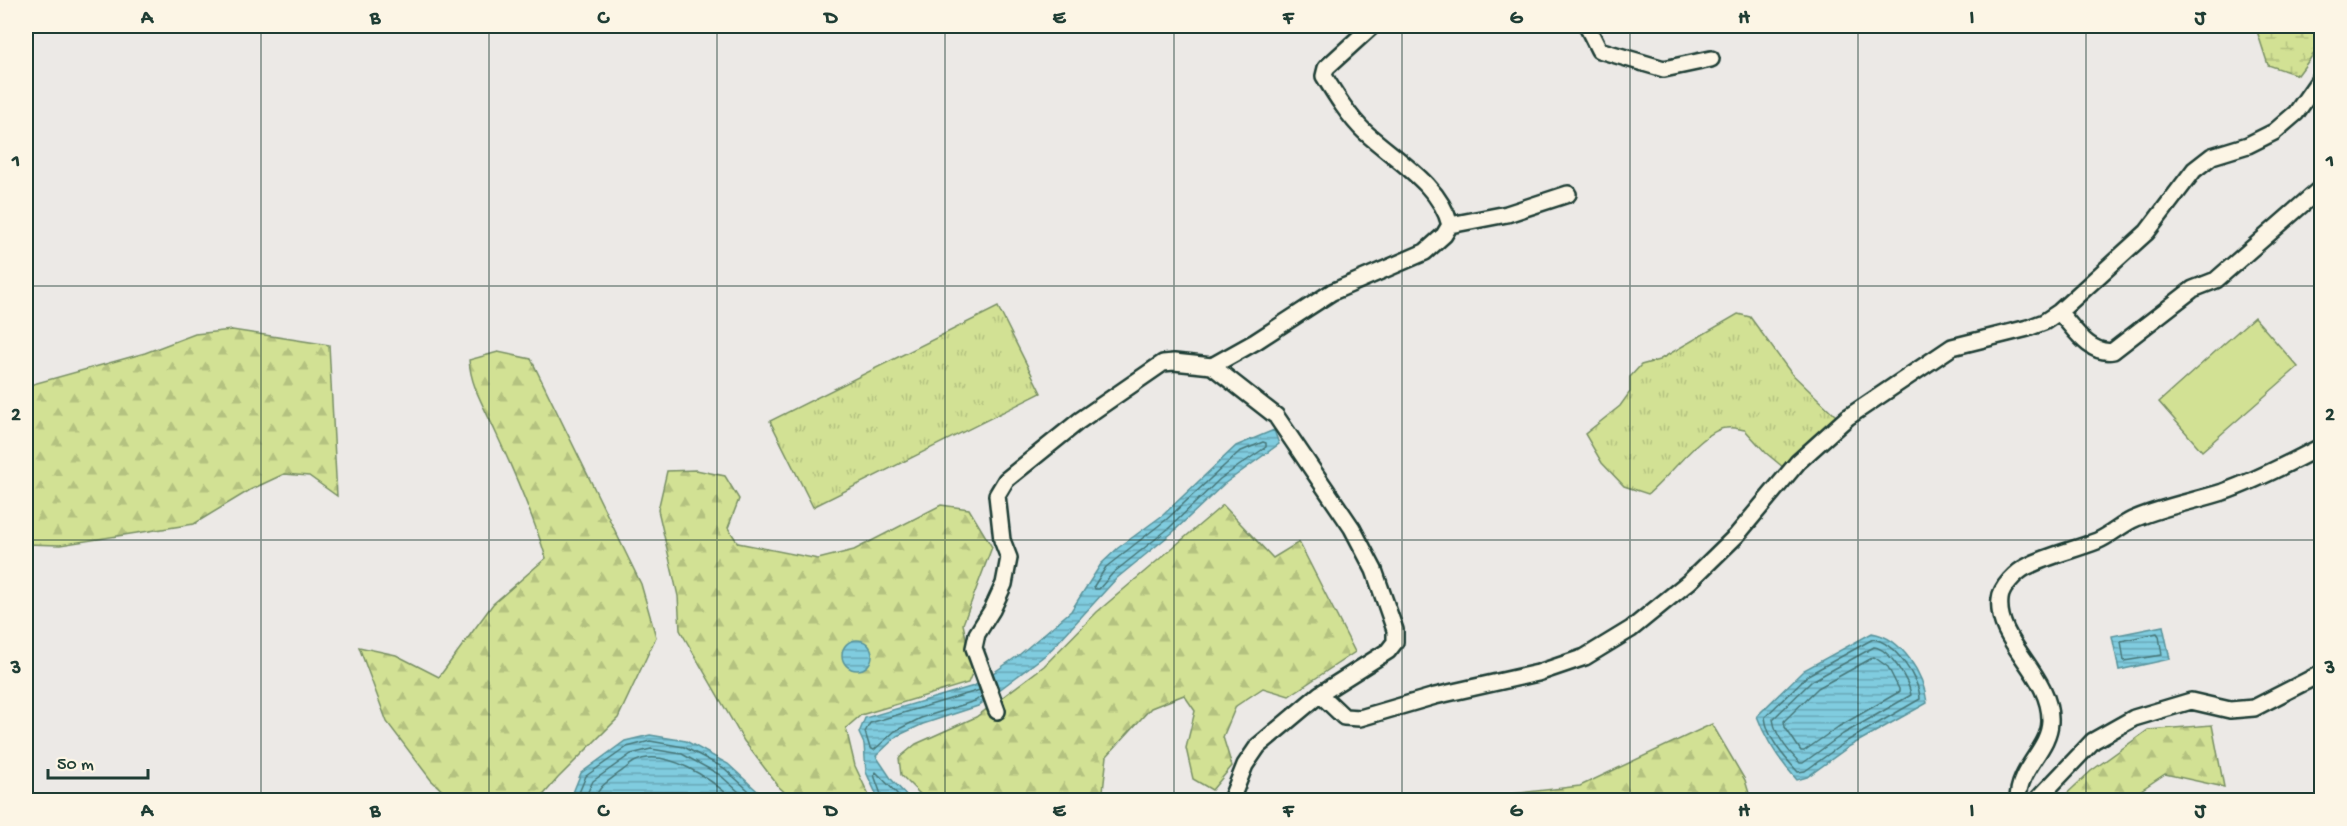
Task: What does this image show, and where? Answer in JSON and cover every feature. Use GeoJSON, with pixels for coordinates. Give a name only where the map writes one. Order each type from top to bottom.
{"type":"FeatureCollection","features":[{"type":"Feature","properties":{"kind":"street"},"geometry":{"type":"LineString","coordinates":[[1212,366],[1256,342],[1332,292],[1425,252],[1444,235],[1450,225],[1446,209],[1428,187],[1364,131],[1324,76],[1326,68],[1372,26]]}},
{"type":"Feature","properties":{"kind":"street"},"geometry":{"type":"LineString","coordinates":[[1587,26],[1599,50],[1611,55],[1664,69],[1711,59]]}},
{"type":"Feature","properties":{"kind":"street"},"geometry":{"type":"LineString","coordinates":[[1320,694],[1344,717],[1360,718],[1435,696],[1538,673],[1585,657],[1630,629],[1690,581],[1737,536],[1798,462],[1848,417],[1952,347],[2028,328],[2060,312],[2147,232],[2194,170],[2212,156],[2248,145],[2274,132],[2296,112],[2322,76]]}},
{"type":"Feature","properties":{"kind":"street"},"geometry":{"type":"LineString","coordinates":[[2060,312],[2091,347],[2105,352],[2113,351],[2193,289],[2216,279],[2322,187]]}},
{"type":"Feature","properties":{"kind":"street"},"geometry":{"type":"LineString","coordinates":[[1450,225],[1507,214],[1568,194]]}},
{"type":"Feature","properties":{"kind":"street"},"geometry":{"type":"LineString","coordinates":[[997,711],[974,648],[977,634],[1004,584],[1009,558],[1002,540],[997,495],[1006,480],[1079,422],[1158,366],[1174,362],[1212,366],[1276,416],[1291,435],[1352,528],[1374,570],[1395,630],[1395,642],[1388,651],[1320,694],[1258,746],[1245,765],[1232,801]]}},
{"type":"Feature","properties":{"kind":"street"},"geometry":{"type":"LineString","coordinates":[[2018,801],[2028,765],[2046,740],[2050,725],[2050,706],[2039,679],[2016,648],[2000,613],[2000,596],[2012,578],[2027,566],[2099,540],[2133,520],[2224,491],[2322,446]]}},
{"type":"Feature","properties":{"kind":"street"},"geometry":{"type":"LineString","coordinates":[[2037,801],[2093,741],[2134,718],[2191,701],[2230,710],[2254,708],[2322,673]]}},
{"type":"Feature","properties":{"kind":"green space"},"geometry":{"type":"Polygon","coordinates":[[[2260,26],[2321,26],[2321,44],[2298,75],[2268,65],[2257,31],[2260,26]]]}},
{"type":"Feature","properties":{"kind":"green space"},"geometry":{"type":"Polygon","coordinates":[[[998,307],[1041,393],[813,507],[770,421],[998,307]]]}},
{"type":"Feature","properties":{"kind":"green space"},"geometry":{"type":"Polygon","coordinates":[[[1738,314],[1750,317],[1791,373],[1837,417],[1783,467],[1766,453],[1745,430],[1726,428],[1717,431],[1697,445],[1648,494],[1624,486],[1602,463],[1585,434],[1620,406],[1630,392],[1630,377],[1641,365],[1659,360],[1738,314]]]}},
{"type":"Feature","properties":{"kind":"green space"},"geometry":{"type":"Polygon","coordinates":[[[2254,317],[2298,367],[2202,451],[2159,402],[2254,317]]]}},
{"type":"Feature","properties":{"kind":"green space"},"geometry":{"type":"Polygon","coordinates":[[[232,330],[329,345],[337,496],[309,476],[284,474],[250,490],[194,524],[60,545],[26,544],[26,386],[145,353],[195,334],[232,330]]]}},
{"type":"Feature","properties":{"kind":"green space"},"geometry":{"type":"Polygon","coordinates":[[[498,352],[531,359],[641,584],[656,637],[618,718],[539,800],[452,800],[431,780],[387,722],[359,647],[396,655],[439,677],[493,604],[546,558],[523,495],[479,398],[470,370],[469,360],[498,352]]]}},
{"type":"Feature","properties":{"kind":"green space"},"geometry":{"type":"Polygon","coordinates":[[[696,470],[725,476],[739,499],[728,528],[738,543],[818,559],[854,550],[941,505],[969,509],[992,547],[963,624],[973,671],[968,683],[861,715],[846,728],[855,766],[871,800],[793,800],[779,787],[744,741],[680,630],[678,596],[658,510],[667,471],[696,470]]]}},
{"type":"Feature","properties":{"kind":"green space"},"geometry":{"type":"Polygon","coordinates":[[[1223,505],[1273,558],[1299,542],[1355,652],[1289,696],[1263,688],[1236,706],[1223,737],[1232,766],[1212,790],[1193,779],[1186,748],[1195,711],[1184,695],[1151,708],[1107,756],[1103,791],[1106,800],[926,800],[901,775],[899,758],[916,744],[976,717],[1044,666],[1097,612],[1223,505]]]}},
{"type":"Feature","properties":{"kind":"green space"},"geometry":{"type":"Polygon","coordinates":[[[1712,724],[1745,780],[1751,800],[1458,800],[1580,786],[1712,724]]]}},
{"type":"Feature","properties":{"kind":"green space"},"geometry":{"type":"Polygon","coordinates":[[[2212,725],[2224,787],[2165,774],[2126,800],[2060,800],[2091,771],[2148,730],[2212,725]]]}},
{"type":"Feature","properties":{"kind":"water"},"geometry":{"type":"Polygon","coordinates":[[[1274,430],[1279,444],[1224,484],[1172,533],[1117,578],[1048,653],[978,706],[923,724],[897,736],[876,756],[892,780],[911,800],[879,800],[866,772],[864,744],[859,733],[865,718],[974,686],[1019,655],[1071,611],[1101,564],[1118,548],[1163,515],[1236,446],[1274,430]]]}},
{"type":"Feature","properties":{"kind":"water"},"geometry":{"type":"Polygon","coordinates":[[[2163,626],[2170,659],[2119,670],[2112,636],[2163,626]]]}},
{"type":"Feature","properties":{"kind":"water"},"geometry":{"type":"Polygon","coordinates":[[[1872,633],[1893,642],[1910,659],[1921,681],[1927,703],[1850,746],[1807,777],[1797,780],[1774,750],[1757,716],[1804,670],[1872,633]]]}},
{"type":"Feature","properties":{"kind":"water"},"geometry":{"type":"Polygon","coordinates":[[[857,640],[868,644],[872,655],[868,666],[857,670],[846,666],[842,655],[846,644],[857,640]]]}},
{"type":"Feature","properties":{"kind":"water"},"geometry":{"type":"Polygon","coordinates":[[[650,735],[686,741],[728,764],[767,800],[570,800],[581,773],[625,741],[650,735]]]}}]}
